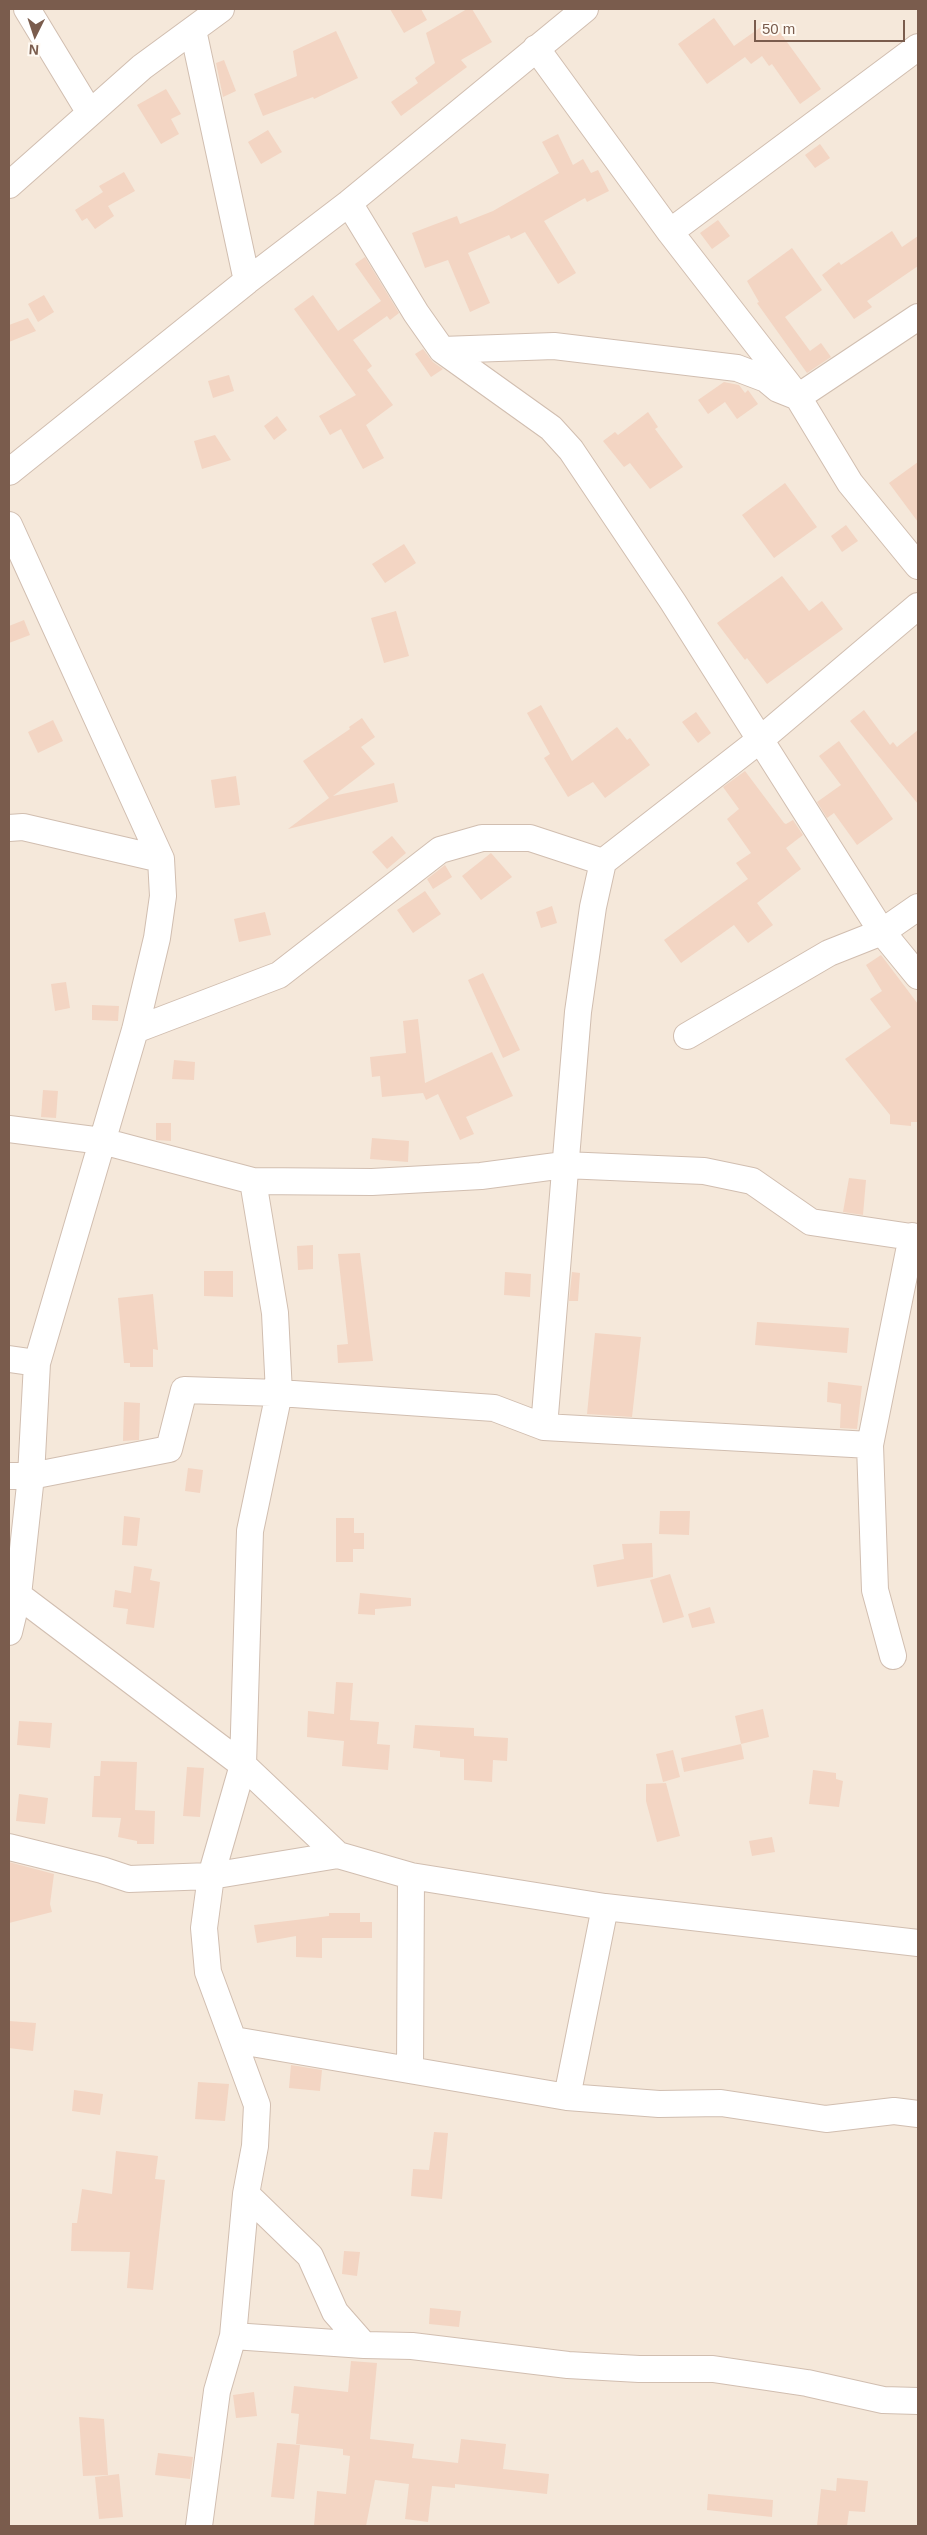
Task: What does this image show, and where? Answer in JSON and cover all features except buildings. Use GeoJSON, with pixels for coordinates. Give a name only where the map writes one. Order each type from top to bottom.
{"type":"FeatureCollection","features":[{"type":"Feature","properties":{"kind":"street"},"geometry":{"type":"LineString","coordinates":[[27,9],[90,114]]}},
{"type":"Feature","properties":{"kind":"street"},"geometry":{"type":"LineString","coordinates":[[9,185],[142,67],[221,9]]}},
{"type":"Feature","properties":{"kind":"street"},"geometry":{"type":"LineString","coordinates":[[9,472],[247,281],[349,203],[585,9]]}},
{"type":"Feature","properties":{"kind":"street"},"geometry":{"type":"LineString","coordinates":[[193,30],[247,281]]}},
{"type":"Feature","properties":{"kind":"street"},"geometry":{"type":"LineString","coordinates":[[670,232],[918,47]]}},
{"type":"Feature","properties":{"kind":"street"},"geometry":{"type":"LineString","coordinates":[[536,48],[670,232],[798,397],[850,483],[918,566]]}},
{"type":"Feature","properties":{"kind":"street"},"geometry":{"type":"LineString","coordinates":[[349,203],[416,313],[442,350],[562,439],[673,602],[882,932],[918,976]]}},
{"type":"Feature","properties":{"kind":"street"},"geometry":{"type":"LineString","coordinates":[[798,397],[918,317]]}},
{"type":"Feature","properties":{"kind":"street"},"geometry":{"type":"LineString","coordinates":[[442,350],[554,346],[737,368],[766,379],[778,389],[798,397]]}},
{"type":"Feature","properties":{"kind":"street"},"geometry":{"type":"LineString","coordinates":[[9,525],[162,859],[163,896],[158,930],[135,1030],[37,1364],[20,1476],[18,1596],[9,1632]]}},
{"type":"Feature","properties":{"kind":"street"},"geometry":{"type":"LineString","coordinates":[[544,1427],[578,1012],[593,907],[603,862],[761,739],[918,606]]}},
{"type":"Feature","properties":{"kind":"street"},"geometry":{"type":"LineString","coordinates":[[9,828],[23,827],[162,859]]}},
{"type":"Feature","properties":{"kind":"street"},"geometry":{"type":"LineString","coordinates":[[135,1030],[279,975],[440,850],[482,838],[530,838],[603,862]]}},
{"type":"Feature","properties":{"kind":"street"},"geometry":{"type":"LineString","coordinates":[[687,1036],[829,952],[882,932],[918,907]]}},
{"type":"Feature","properties":{"kind":"street"},"geometry":{"type":"LineString","coordinates":[[9,1129],[102,1141],[253,1180],[372,1182],[481,1176],[564,1165],[704,1171],[752,1181],[811,1222],[915,1237],[870,1445],[876,1590],[893,1656]]}},
{"type":"Feature","properties":{"kind":"street"},"geometry":{"type":"LineString","coordinates":[[199,2526],[217,2391],[233,2336],[246,2194],[255,2146],[257,2106],[208,1972],[204,1928],[212,1876],[243,1764],[250,1531],[279,1392],[275,1313],[253,1180]]}},
{"type":"Feature","properties":{"kind":"street"},"geometry":{"type":"LineString","coordinates":[[9,1359],[37,1364]]}},
{"type":"Feature","properties":{"kind":"street"},"geometry":{"type":"LineString","coordinates":[[20,1476],[169,1449],[184,1390],[279,1392],[494,1408],[544,1427],[870,1445]]}},
{"type":"Feature","properties":{"kind":"street"},"geometry":{"type":"LineString","coordinates":[[18,1596],[243,1764],[338,1854],[410,1876],[605,1907],[918,1943]]}},
{"type":"Feature","properties":{"kind":"street"},"geometry":{"type":"LineString","coordinates":[[9,1847],[102,1870],[128,1879],[212,1876],[338,1854]]}},
{"type":"Feature","properties":{"kind":"street"},"geometry":{"type":"LineString","coordinates":[[410,1876],[410,2070]]}},
{"type":"Feature","properties":{"kind":"street"},"geometry":{"type":"LineString","coordinates":[[567,2096],[605,1907]]}},
{"type":"Feature","properties":{"kind":"street"},"geometry":{"type":"LineString","coordinates":[[234,2040],[567,2096],[658,2104],[722,2103],[826,2119],[894,2111],[918,2114]]}},
{"type":"Feature","properties":{"kind":"street"},"geometry":{"type":"LineString","coordinates":[[246,2194],[310,2256],[335,2312],[364,2345]]}},
{"type":"Feature","properties":{"kind":"street"},"geometry":{"type":"LineString","coordinates":[[233,2336],[364,2345],[412,2346],[568,2365],[639,2369],[713,2369],[807,2383],[883,2400],[918,2401]]}},
{"type":"Feature","properties":{"kind":"shaded area"},"geometry":{"type":"Polygon","coordinates":[[[9,9],[918,9],[918,2526],[9,2526],[9,9]]]}}]}
